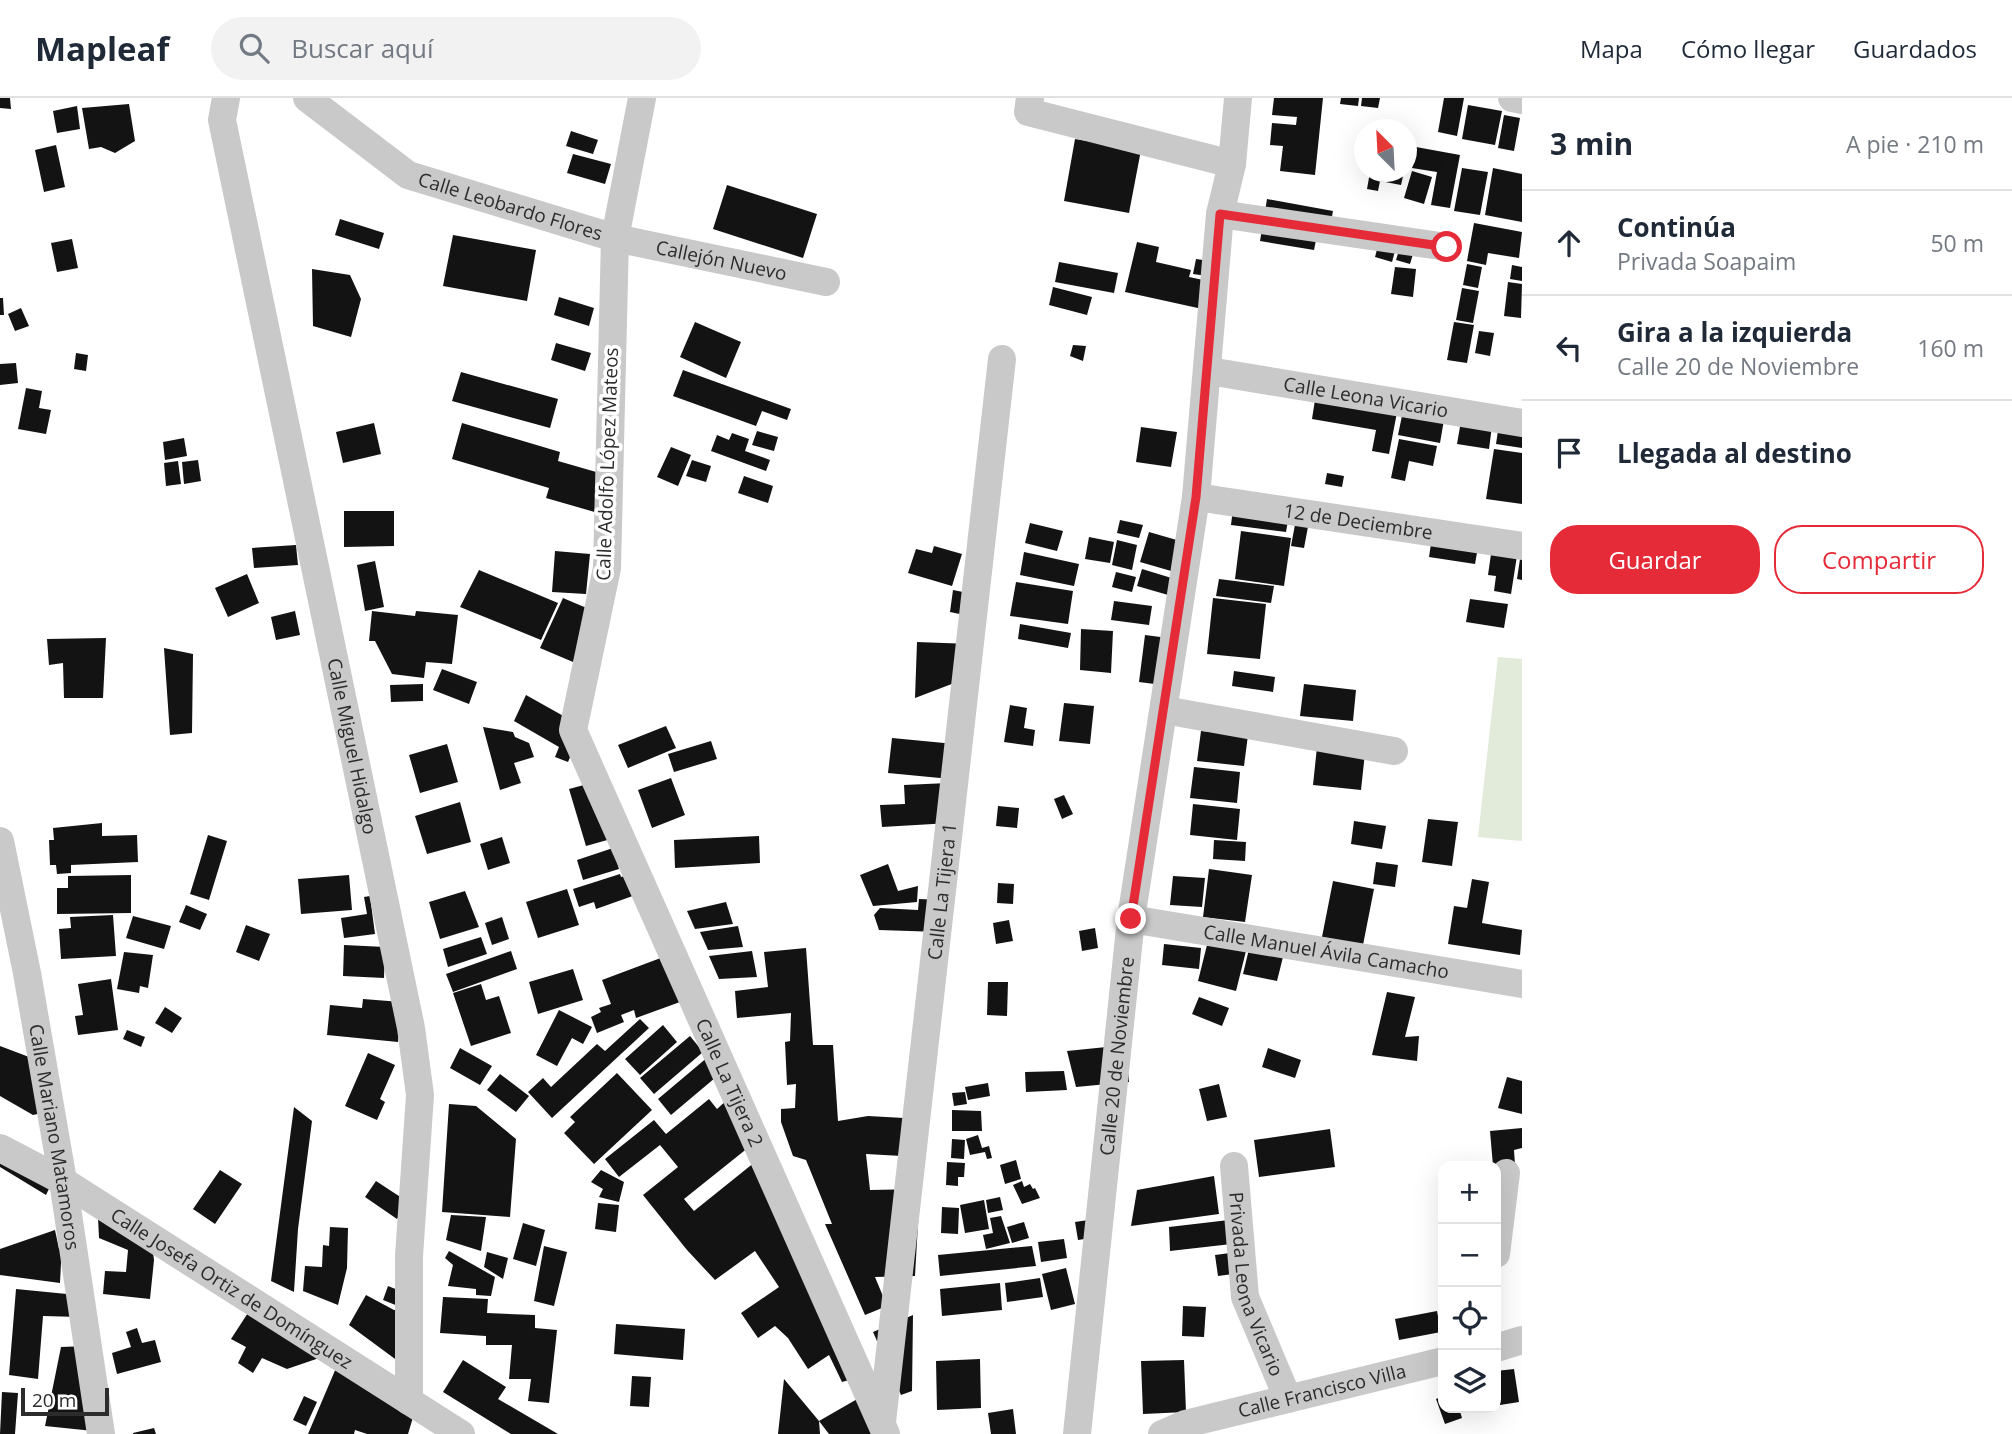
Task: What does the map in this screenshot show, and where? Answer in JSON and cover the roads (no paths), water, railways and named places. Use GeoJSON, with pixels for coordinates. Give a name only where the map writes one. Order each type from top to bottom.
{"type":"FeatureCollection","features":[{"type":"Feature","properties":{"kind":"street","name":"Calle Miguel Hidalgo"},"geometry":{"type":"LineString","coordinates":[[226,98],[222,120],[411,1028],[420,1095],[410,1256],[409,1401]]}},
{"type":"Feature","properties":{"kind":"street","name":"Calle Leobardo Flores"},"geometry":{"type":"LineString","coordinates":[[307,98],[408,175],[615,238]]}},
{"type":"Feature","properties":{"kind":"street","name":"Calle Adolfo López Mateos"},"geometry":{"type":"LineString","coordinates":[[573,730],[607,568],[615,238],[642,98]]}},
{"type":"Feature","properties":{"kind":"street","name":"Calle 20 de Noviembre"},"geometry":{"type":"LineString","coordinates":[[1077,1434],[1131,919],[1196,497],[1209,371],[1220,214],[1232,164],[1238,98]]}},
{"type":"Feature","properties":{"kind":"street"},"geometry":{"type":"LineString","coordinates":[[1512,98],[1522,100]]}},
{"type":"Feature","properties":{"kind":"street"},"geometry":{"type":"LineString","coordinates":[[1029,105],[1232,164]]}},
{"type":"Feature","properties":{"kind":"street"},"geometry":{"type":"LineString","coordinates":[[1220,214],[1447,247]]}},
{"type":"Feature","properties":{"kind":"street","name":"Callejón Nuevo"},"geometry":{"type":"LineString","coordinates":[[615,238],[826,282]]}},
{"type":"Feature","properties":{"kind":"street","name":"Calle La Tijera 1"},"geometry":{"type":"LineString","coordinates":[[884,1429],[1002,359]]}},
{"type":"Feature","properties":{"kind":"street","name":"Calle Leona Vicario"},"geometry":{"type":"LineString","coordinates":[[1209,371],[1522,423]]}},
{"type":"Feature","properties":{"kind":"street","name":"12 de Deciembre"},"geometry":{"type":"LineString","coordinates":[[1196,497],[1522,546]]}},
{"type":"Feature","properties":{"kind":"street"},"geometry":{"type":"LineString","coordinates":[[1164,710],[1394,751]]}},
{"type":"Feature","properties":{"kind":"street","name":"Calle La Tijera 2"},"geometry":{"type":"LineString","coordinates":[[573,730],[884,1429]]}},
{"type":"Feature","properties":{"kind":"street","name":"Calle Mariano Matamoros"},"geometry":{"type":"LineString","coordinates":[[0,841],[27,973],[63,1181],[101,1434]]}},
{"type":"Feature","properties":{"kind":"street","name":"Calle Manuel Ávila Camacho"},"geometry":{"type":"LineString","coordinates":[[1131,919],[1522,984]]}},
{"type":"Feature","properties":{"kind":"street","name":"Calle Josefa Ortiz de Domínguez"},"geometry":{"type":"LineString","coordinates":[[0,1147],[63,1181],[461,1434]]}},
{"type":"Feature","properties":{"kind":"street","name":"Privada Leona Vicario"},"geometry":{"type":"LineString","coordinates":[[1234,1166],[1245,1297],[1288,1399]]}},
{"type":"Feature","properties":{"kind":"street"},"geometry":{"type":"LineString","coordinates":[[1500,1224],[1506,1173]]}},
{"type":"Feature","properties":{"kind":"street"},"geometry":{"type":"LineString","coordinates":[[1501,1346],[1522,1340]]}},
{"type":"Feature","properties":{"kind":"street","name":"Calle Francisco Villa"},"geometry":{"type":"LineString","coordinates":[[1162,1434],[1185,1424],[1438,1362]]}}]}
